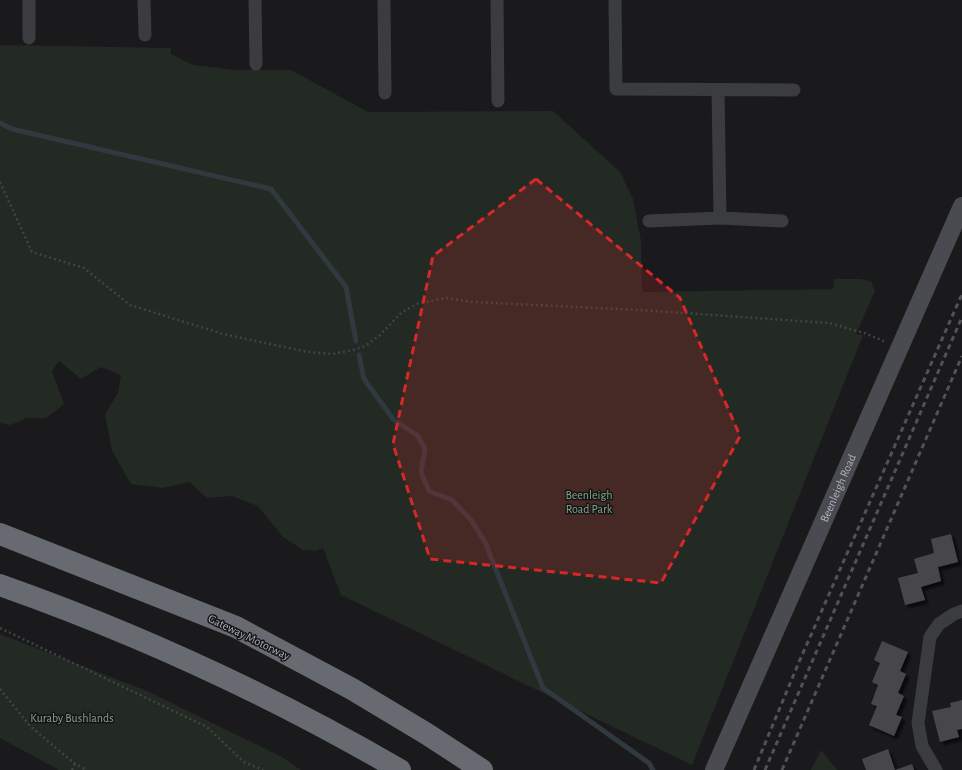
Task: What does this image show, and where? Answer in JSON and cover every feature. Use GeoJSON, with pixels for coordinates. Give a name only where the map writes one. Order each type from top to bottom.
{"type":"FeatureCollection","features":[{"type":"Feature","properties":{"kind":"highway","name":"Gateway Motorway"},"geometry":{"type":"LineString","coordinates":[[0,534],[236,628],[352,689],[427,734],[482,770]]}},
{"type":"Feature","properties":{"kind":"highway"},"geometry":{"type":"LineString","coordinates":[[0,585],[92,619],[215,673],[275,701],[347,739],[400,770]]}},
{"type":"Feature","properties":{"kind":"main road","name":"Beenleigh Road"},"geometry":{"type":"LineString","coordinates":[[714,770],[962,206]]}},
{"type":"Feature","properties":{"kind":"street"},"geometry":{"type":"LineString","coordinates":[[29,0],[30,38]]}},
{"type":"Feature","properties":{"kind":"street"},"geometry":{"type":"LineString","coordinates":[[144,0],[145,36]]}},
{"type":"Feature","properties":{"kind":"street"},"geometry":{"type":"LineString","coordinates":[[255,0],[256,64]]}},
{"type":"Feature","properties":{"kind":"street"},"geometry":{"type":"LineString","coordinates":[[384,0],[386,93]]}},
{"type":"Feature","properties":{"kind":"street"},"geometry":{"type":"LineString","coordinates":[[497,0],[498,101]]}},
{"type":"Feature","properties":{"kind":"street"},"geometry":{"type":"LineString","coordinates":[[615,0],[616,90],[794,90]]}},
{"type":"Feature","properties":{"kind":"street"},"geometry":{"type":"LineString","coordinates":[[718,90],[720,218]]}},
{"type":"Feature","properties":{"kind":"street"},"geometry":{"type":"LineString","coordinates":[[649,221],[720,218],[782,221]]}},
{"type":"Feature","properties":{"kind":"street"},"geometry":{"type":"LineString","coordinates":[[936,770],[922,746],[918,723],[930,637],[939,624],[954,614],[962,611]]}},
{"type":"Feature","properties":{"kind":"path"},"geometry":{"type":"LineString","coordinates":[[0,182],[32,252],[84,268],[130,306],[223,334],[308,352],[332,354],[365,346],[379,336],[402,312],[417,304],[446,298],[473,302],[640,310],[829,323],[864,332],[900,347]]}},
{"type":"Feature","properties":{"kind":"path"},"geometry":{"type":"LineString","coordinates":[[0,628],[207,727],[244,762],[263,770]]}},
{"type":"Feature","properties":{"kind":"path"},"geometry":{"type":"LineString","coordinates":[[0,689],[30,726],[75,764],[87,770]]}},
{"type":"Feature","properties":{"kind":"path"},"geometry":{"type":"LineString","coordinates":[[72,770],[75,764]]}},
{"type":"Feature","properties":{"kind":"highlighted area"},"geometry":{"type":"Polygon","coordinates":[[[536,179],[680,298],[740,436],[661,583],[430,559],[393,444],[433,256],[536,179]]]}},
{"type":"Feature","properties":{"kind":"green space","name":"Beenleigh Road Park"},"geometry":{"type":"Polygon","coordinates":[[[0,45],[171,48],[171,54],[193,65],[236,70],[291,70],[368,112],[553,111],[620,172],[633,199],[641,241],[642,290],[645,292],[833,289],[834,279],[860,279],[871,281],[875,291],[856,334],[863,335],[692,765],[341,595],[323,548],[316,551],[303,550],[283,537],[258,506],[232,496],[207,498],[189,482],[163,488],[131,484],[112,451],[105,414],[118,393],[121,375],[101,367],[81,379],[59,361],[52,371],[64,404],[46,418],[27,418],[10,425],[0,423],[0,45]]]}},
{"type":"Feature","properties":{"kind":"green space","name":"Kuraby Bushlands"},"geometry":{"type":"Polygon","coordinates":[[[0,634],[147,691],[282,757],[301,770],[59,770],[0,738],[0,634]]]}},
{"type":"Feature","properties":{"kind":"green space"},"geometry":{"type":"Polygon","coordinates":[[[821,750],[837,770],[811,770],[821,750]]]}},
{"type":"Feature","properties":{"kind":"building"},"geometry":{"type":"Polygon","coordinates":[[[951,534],[958,562],[938,567],[941,581],[921,587],[925,600],[905,605],[898,578],[918,573],[914,559],[934,553],[931,539],[951,534]]]}},
{"type":"Feature","properties":{"kind":"building"},"geometry":{"type":"Polygon","coordinates":[[[882,641],[908,652],[900,671],[906,674],[898,693],[904,696],[896,715],[902,717],[894,736],[869,725],[877,706],[871,704],[878,685],[872,682],[880,663],[874,660],[882,641]]]}},
{"type":"Feature","properties":{"kind":"building"},"geometry":{"type":"Polygon","coordinates":[[[962,700],[962,729],[957,730],[959,737],[940,742],[932,711],[951,707],[950,703],[962,700]]]}},
{"type":"Feature","properties":{"kind":"building"},"geometry":{"type":"Polygon","coordinates":[[[888,749],[895,770],[866,770],[862,759],[888,749]]]}},
{"type":"Feature","properties":{"kind":"building"},"geometry":{"type":"Polygon","coordinates":[[[912,764],[914,770],[895,770],[912,764]]]}},
{"type":"Feature","properties":{"kind":"waterway"},"geometry":{"type":"LineString","coordinates":[[0,123],[12,129],[271,189],[346,287],[356,341]]}},
{"type":"Feature","properties":{"kind":"waterway"},"geometry":{"type":"LineString","coordinates":[[359,355],[364,379],[393,419],[418,436],[425,449],[421,472],[429,491],[452,500],[471,520],[485,542],[543,688],[649,763],[653,770]]}},
{"type":"Feature","properties":{"kind":"railway"},"geometry":{"type":"LineString","coordinates":[[754,770],[799,662],[962,294]]}},
{"type":"Feature","properties":{"kind":"railway"},"geometry":{"type":"LineString","coordinates":[[765,770],[962,317]]}},
{"type":"Feature","properties":{"kind":"railway"},"geometry":{"type":"LineString","coordinates":[[782,770],[962,356]]}}]}
